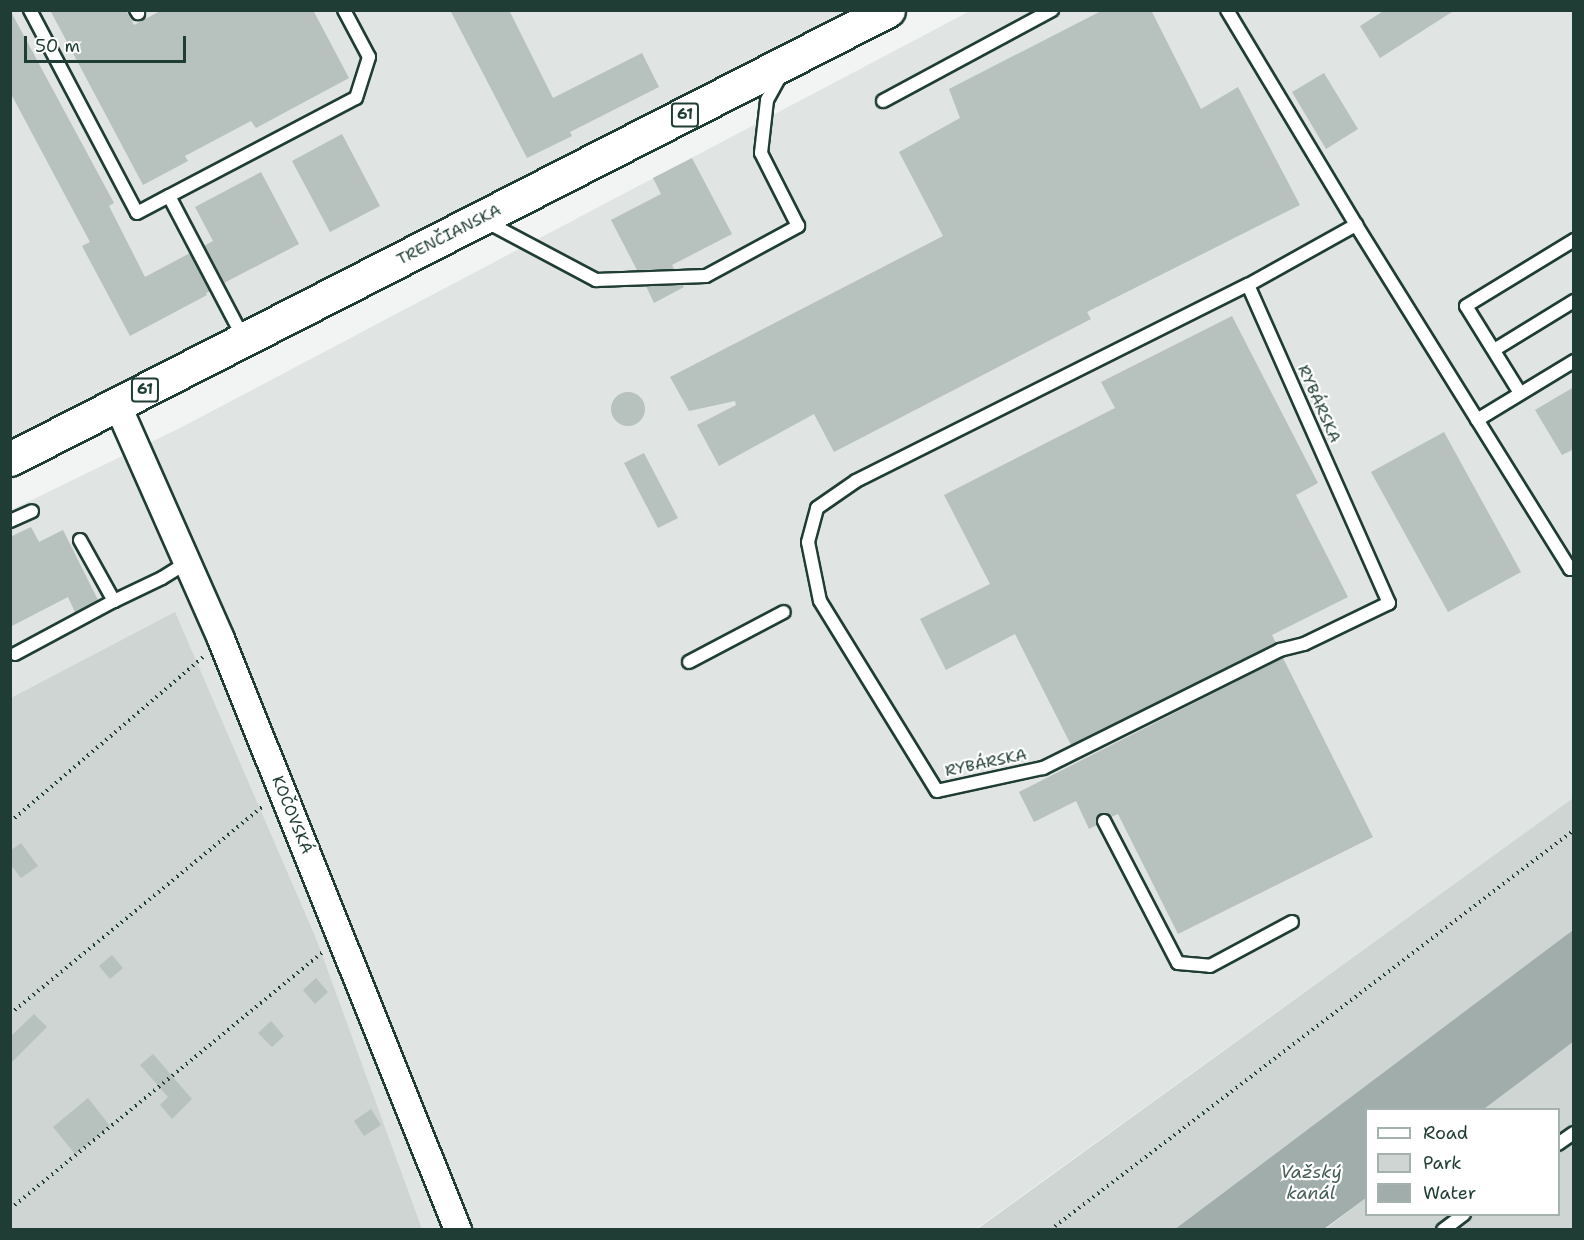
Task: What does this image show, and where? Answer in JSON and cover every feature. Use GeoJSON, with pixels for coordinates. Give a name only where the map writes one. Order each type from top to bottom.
{"type":"FeatureCollection","features":[{"type":"Feature","properties":{"kind":"main road","name":"TRENČIANSKA"},"geometry":{"type":"LineString","coordinates":[[10,459],[888,10]]}},
{"type":"Feature","properties":{"kind":"street","name":"KOČOVSKÁ"},"geometry":{"type":"LineString","coordinates":[[117,404],[188,562],[458,1230]]}},
{"type":"Feature","properties":{"kind":"lane"},"geometry":{"type":"LineString","coordinates":[[30,10],[137,213],[356,98],[369,57],[344,10]]}},
{"type":"Feature","properties":{"kind":"lane"},"geometry":{"type":"LineString","coordinates":[[883,101],[1052,10]]}},
{"type":"Feature","properties":{"kind":"lane"},"geometry":{"type":"LineString","coordinates":[[1227,10],[1356,225],[1572,568]]}},
{"type":"Feature","properties":{"kind":"lane"},"geometry":{"type":"LineString","coordinates":[[481,219],[596,280],[706,276],[798,226],[761,153],[767,100],[789,62]]}},
{"type":"Feature","properties":{"kind":"lane"},"geometry":{"type":"LineString","coordinates":[[169,196],[244,340]]}},
{"type":"Feature","properties":{"kind":"lane","name":"RYBÁRSKA"},"geometry":{"type":"LineString","coordinates":[[1248,285],[1389,603],[1304,644],[1280,650],[1072,760],[938,790],[819,601],[808,542],[818,508],[856,481],[1248,285],[1356,225]]}},
{"type":"Feature","properties":{"kind":"lane"},"geometry":{"type":"LineString","coordinates":[[1520,393],[1466,306],[1574,240]]}},
{"type":"Feature","properties":{"kind":"lane"},"geometry":{"type":"LineString","coordinates":[[1494,350],[1574,301]]}},
{"type":"Feature","properties":{"kind":"lane"},"geometry":{"type":"LineString","coordinates":[[1477,420],[1574,361]]}},
{"type":"Feature","properties":{"kind":"lane"},"geometry":{"type":"LineString","coordinates":[[10,521],[32,511]]}},
{"type":"Feature","properties":{"kind":"lane"},"geometry":{"type":"LineString","coordinates":[[80,540],[114,601]]}},
{"type":"Feature","properties":{"kind":"lane"},"geometry":{"type":"LineString","coordinates":[[15,654],[188,562]]}},
{"type":"Feature","properties":{"kind":"lane"},"geometry":{"type":"LineString","coordinates":[[689,662],[784,612]]}},
{"type":"Feature","properties":{"kind":"lane"},"geometry":{"type":"LineString","coordinates":[[1104,821],[1178,963],[1210,966],[1293,922]]}},
{"type":"Feature","properties":{"kind":"lane"},"geometry":{"type":"LineString","coordinates":[[1560,1143],[1574,1133]]}},
{"type":"Feature","properties":{"kind":"lane"},"geometry":{"type":"LineString","coordinates":[[1443,1230],[1463,1216]]}},
{"type":"Feature","properties":{"kind":"path"},"geometry":{"type":"LineString","coordinates":[[10,822],[202,658]]}},
{"type":"Feature","properties":{"kind":"path"},"geometry":{"type":"LineString","coordinates":[[10,1014],[267,802]]}},
{"type":"Feature","properties":{"kind":"path"},"geometry":{"type":"LineString","coordinates":[[1050,1230],[1574,830]]}},
{"type":"Feature","properties":{"kind":"path"},"geometry":{"type":"LineString","coordinates":[[10,1209],[326,949]]}},
{"type":"Feature","properties":{"kind":"shaded area"},"geometry":{"type":"Polygon","coordinates":[[[11,11],[874,11],[11,460],[11,11]]]}},
{"type":"Feature","properties":{"kind":"shaded area"},"geometry":{"type":"Polygon","coordinates":[[[970,11],[1573,11],[1573,798],[976,1229],[11,1230],[11,510],[180,428],[970,11]]]}},
{"type":"Feature","properties":{"kind":"green space"},"geometry":{"type":"Polygon","coordinates":[[[175,612],[317,941],[422,1229],[11,1230],[11,698],[175,612]]]}},
{"type":"Feature","properties":{"kind":"green space"},"geometry":{"type":"Polygon","coordinates":[[[1573,798],[1573,930],[1175,1229],[976,1230],[1573,798]]]}},
{"type":"Feature","properties":{"kind":"green space"},"geometry":{"type":"Polygon","coordinates":[[[1573,1042],[1573,1229],[1324,1230],[1365,1199],[1365,1216],[1560,1216],[1560,1108],[1485,1108],[1573,1042]]]}},
{"type":"Feature","properties":{"kind":"water","name":"Važský kanál"},"geometry":{"type":"Polygon","coordinates":[[[1573,930],[1573,1042],[1485,1108],[1365,1108],[1365,1199],[1324,1229],[1175,1229],[1573,930]]]}},
{"type":"Feature","properties":{"kind":"building"},"geometry":{"type":"Polygon","coordinates":[[[10,10],[114,203],[109,206],[145,277],[190,253],[210,291],[206,293],[207,295],[130,336],[82,246],[90,242],[10,92],[10,10]]]}},
{"type":"Feature","properties":{"kind":"building"},"geometry":{"type":"Polygon","coordinates":[[[50,10],[126,10],[134,25],[162,10],[313,10],[349,78],[256,128],[251,121],[185,156],[188,161],[143,185],[50,10]]]}},
{"type":"Feature","properties":{"kind":"building"},"geometry":{"type":"Polygon","coordinates":[[[450,10],[509,10],[553,98],[642,53],[659,87],[570,132],[572,136],[527,158],[450,10]]]}},
{"type":"Feature","properties":{"kind":"building"},"geometry":{"type":"Polygon","coordinates":[[[1103,10],[1151,10],[1201,109],[1238,87],[1300,205],[1087,312],[1091,319],[834,452],[814,414],[719,466],[697,425],[736,405],[735,401],[689,411],[670,377],[943,236],[899,152],[960,118],[949,89],[1103,10]]]}},
{"type":"Feature","properties":{"kind":"building"},"geometry":{"type":"Polygon","coordinates":[[[1385,10],[1455,10],[1380,58],[1360,26],[1385,10]]]}},
{"type":"Feature","properties":{"kind":"building"},"geometry":{"type":"Polygon","coordinates":[[[1324,73],[1358,129],[1326,149],[1292,92],[1324,73]]]}},
{"type":"Feature","properties":{"kind":"building"},"geometry":{"type":"Polygon","coordinates":[[[342,134],[380,206],[330,232],[292,161],[342,134]]]}},
{"type":"Feature","properties":{"kind":"building"},"geometry":{"type":"Polygon","coordinates":[[[692,158],[732,234],[672,265],[674,269],[637,270],[611,220],[661,194],[653,178],[692,158]]]}},
{"type":"Feature","properties":{"kind":"building"},"geometry":{"type":"Polygon","coordinates":[[[261,172],[299,244],[224,283],[204,246],[213,241],[195,207],[261,172]]]}},
{"type":"Feature","properties":{"kind":"building"},"geometry":{"type":"Polygon","coordinates":[[[683,285],[684,287],[654,303],[646,286],[683,285]]]}},
{"type":"Feature","properties":{"kind":"building"},"geometry":{"type":"Polygon","coordinates":[[[1232,316],[1318,483],[1296,495],[1348,597],[1272,635],[1276,643],[1071,745],[1015,634],[946,670],[920,619],[990,584],[944,495],[1115,408],[1101,382],[1232,316]]]}},
{"type":"Feature","properties":{"kind":"building"},"geometry":{"type":"Polygon","coordinates":[[[1574,387],[1574,449],[1562,455],[1535,410],[1574,387]]]}},
{"type":"Feature","properties":{"kind":"building"},"geometry":{"type":"Polygon","coordinates":[[[628,392],[640,397],[645,409],[640,421],[628,426],[616,421],[611,409],[616,397],[628,392]]]}},
{"type":"Feature","properties":{"kind":"building"},"geometry":{"type":"Polygon","coordinates":[[[1444,432],[1521,572],[1448,612],[1371,472],[1444,432]]]}},
{"type":"Feature","properties":{"kind":"building"},"geometry":{"type":"Polygon","coordinates":[[[644,453],[678,518],[658,528],[624,463],[644,453]]]}},
{"type":"Feature","properties":{"kind":"building"},"geometry":{"type":"Polygon","coordinates":[[[31,527],[39,542],[63,530],[98,600],[75,612],[68,597],[10,627],[10,537],[31,527]]]}},
{"type":"Feature","properties":{"kind":"building"},"geometry":{"type":"Polygon","coordinates":[[[1283,658],[1373,837],[1178,934],[1118,814],[1111,817],[1101,813],[1097,817],[1097,825],[1089,829],[1076,801],[1034,822],[1019,792],[1283,658]]]}},
{"type":"Feature","properties":{"kind":"building"},"geometry":{"type":"Polygon","coordinates":[[[21,843],[38,866],[21,878],[10,864],[10,851],[21,843]]]}},
{"type":"Feature","properties":{"kind":"building"},"geometry":{"type":"Polygon","coordinates":[[[112,955],[123,968],[110,979],[99,966],[112,955]]]}},
{"type":"Feature","properties":{"kind":"building"},"geometry":{"type":"Polygon","coordinates":[[[316,978],[328,992],[315,1004],[303,990],[316,978]]]}},
{"type":"Feature","properties":{"kind":"building"},"geometry":{"type":"Polygon","coordinates":[[[34,1014],[47,1027],[10,1064],[10,1037],[34,1014]]]}},
{"type":"Feature","properties":{"kind":"building"},"geometry":{"type":"Polygon","coordinates":[[[271,1021],[284,1036],[272,1047],[258,1033],[271,1021]]]}},
{"type":"Feature","properties":{"kind":"building"},"geometry":{"type":"Polygon","coordinates":[[[153,1054],[192,1099],[172,1119],[160,1105],[168,1097],[140,1065],[153,1054]]]}},
{"type":"Feature","properties":{"kind":"building"},"geometry":{"type":"Polygon","coordinates":[[[88,1098],[110,1126],[75,1154],[53,1127],[88,1098]]]}},
{"type":"Feature","properties":{"kind":"building"},"geometry":{"type":"Polygon","coordinates":[[[371,1109],[381,1125],[364,1136],[354,1121],[371,1109]]]}}]}
